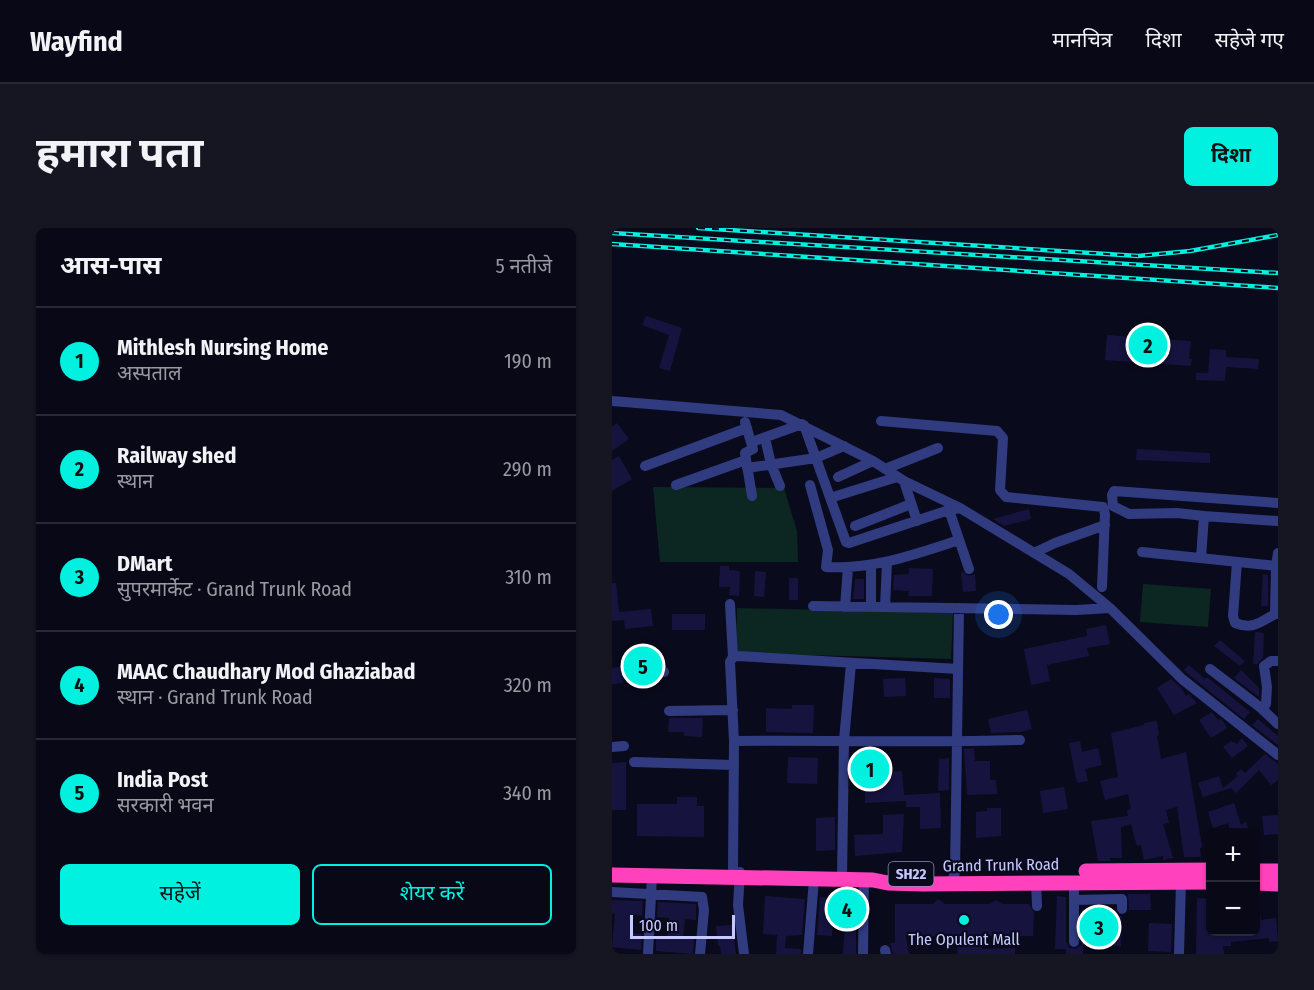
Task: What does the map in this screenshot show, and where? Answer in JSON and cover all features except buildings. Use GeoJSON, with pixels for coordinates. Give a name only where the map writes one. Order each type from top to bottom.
{"type":"FeatureCollection","features":[{"type":"Feature","properties":{"kind":"highway","name":"Grand Trunk Road"},"geometry":{"type":"LineString","coordinates":[[612,866],[841,875],[896,874],[1036,882],[1206,882]]}},
{"type":"Feature","properties":{"kind":"highway","name":"Grand Trunk Road"},"geometry":{"type":"LineString","coordinates":[[612,875],[652,876],[738,871],[814,879],[841,875],[898,884],[953,878],[1206,870]]}},
{"type":"Feature","properties":{"kind":"highway"},"geometry":{"type":"LineString","coordinates":[[1260,871],[1278,871]]}},
{"type":"Feature","properties":{"kind":"highway"},"geometry":{"type":"LineString","coordinates":[[1260,883],[1278,884]]}},
{"type":"Feature","properties":{"kind":"street"},"geometry":{"type":"LineString","coordinates":[[612,401],[776,414],[803,424],[873,461],[900,479],[1069,574],[1110,608],[1182,679],[1278,755]]}},
{"type":"Feature","properties":{"kind":"street"},"geometry":{"type":"LineString","coordinates":[[742,413],[753,448],[745,453],[752,496]]}},
{"type":"Feature","properties":{"kind":"street"},"geometry":{"type":"LineString","coordinates":[[881,421],[997,431],[1003,438],[1000,490],[1003,495],[1103,507],[1105,510],[1102,587]]}},
{"type":"Feature","properties":{"kind":"street"},"geometry":{"type":"LineString","coordinates":[[752,442],[803,424]]}},
{"type":"Feature","properties":{"kind":"street"},"geometry":{"type":"LineString","coordinates":[[803,424],[844,539],[849,543],[955,509]]}},
{"type":"Feature","properties":{"kind":"street"},"geometry":{"type":"LineString","coordinates":[[645,466],[747,428]]}},
{"type":"Feature","properties":{"kind":"street"},"geometry":{"type":"LineString","coordinates":[[765,438],[771,464],[780,486]]}},
{"type":"Feature","properties":{"kind":"street"},"geometry":{"type":"LineString","coordinates":[[676,485],[746,464],[771,464],[816,458],[844,446]]}},
{"type":"Feature","properties":{"kind":"street"},"geometry":{"type":"LineString","coordinates":[[885,469],[938,448]]}},
{"type":"Feature","properties":{"kind":"street"},"geometry":{"type":"LineString","coordinates":[[838,477],[873,461]]}},
{"type":"Feature","properties":{"kind":"street"},"geometry":{"type":"LineString","coordinates":[[830,498],[900,479]]}},
{"type":"Feature","properties":{"kind":"street"},"geometry":{"type":"LineString","coordinates":[[900,479],[917,521]]}},
{"type":"Feature","properties":{"kind":"street"},"geometry":{"type":"LineString","coordinates":[[810,485],[828,550],[826,567],[848,568],[887,563],[959,540]]}},
{"type":"Feature","properties":{"kind":"street"},"geometry":{"type":"LineString","coordinates":[[1278,503],[1114,491],[1112,495],[1113,506],[1130,514],[1177,513],[1278,520]]}},
{"type":"Feature","properties":{"kind":"street"},"geometry":{"type":"LineString","coordinates":[[855,526],[911,504]]}},
{"type":"Feature","properties":{"kind":"street"},"geometry":{"type":"LineString","coordinates":[[955,509],[959,540],[969,569]]}},
{"type":"Feature","properties":{"kind":"street"},"geometry":{"type":"LineString","coordinates":[[1201,558],[1204,516]]}},
{"type":"Feature","properties":{"kind":"street"},"geometry":{"type":"LineString","coordinates":[[1034,553],[1104,525]]}},
{"type":"Feature","properties":{"kind":"street"},"geometry":{"type":"LineString","coordinates":[[1142,552],[1276,566]]}},
{"type":"Feature","properties":{"kind":"street"},"geometry":{"type":"LineString","coordinates":[[1237,562],[1233,616],[1235,623],[1251,627],[1259,625],[1276,614],[1278,552]]}},
{"type":"Feature","properties":{"kind":"street"},"geometry":{"type":"LineString","coordinates":[[885,607],[887,563]]}},
{"type":"Feature","properties":{"kind":"street"},"geometry":{"type":"LineString","coordinates":[[871,607],[872,565]]}},
{"type":"Feature","properties":{"kind":"street"},"geometry":{"type":"LineString","coordinates":[[845,607],[848,568]]}},
{"type":"Feature","properties":{"kind":"street"},"geometry":{"type":"LineString","coordinates":[[730,604],[739,914],[744,954]]}},
{"type":"Feature","properties":{"kind":"street"},"geometry":{"type":"LineString","coordinates":[[813,606],[1076,610],[1110,608]]}},
{"type":"Feature","properties":{"kind":"street"},"geometry":{"type":"LineString","coordinates":[[953,878],[958,742],[959,608]]}},
{"type":"Feature","properties":{"kind":"street"},"geometry":{"type":"LineString","coordinates":[[733,657],[958,669]]}},
{"type":"Feature","properties":{"kind":"street"},"geometry":{"type":"LineString","coordinates":[[1262,708],[1266,704],[1267,687],[1264,666],[1270,661],[1278,661]]}},
{"type":"Feature","properties":{"kind":"street"},"geometry":{"type":"LineString","coordinates":[[841,875],[844,740],[851,664]]}},
{"type":"Feature","properties":{"kind":"street"},"geometry":{"type":"LineString","coordinates":[[1210,669],[1262,708],[1278,724]]}},
{"type":"Feature","properties":{"kind":"street"},"geometry":{"type":"LineString","coordinates":[[635,675],[664,672]]}},
{"type":"Feature","properties":{"kind":"street"},"geometry":{"type":"LineString","coordinates":[[669,711],[733,710]]}},
{"type":"Feature","properties":{"kind":"street"},"geometry":{"type":"LineString","coordinates":[[734,741],[1020,740]]}},
{"type":"Feature","properties":{"kind":"street"},"geometry":{"type":"LineString","coordinates":[[612,747],[624,747]]}},
{"type":"Feature","properties":{"kind":"street"},"geometry":{"type":"LineString","coordinates":[[634,762],[734,765]]}},
{"type":"Feature","properties":{"kind":"street"},"geometry":{"type":"LineString","coordinates":[[648,954],[652,876]]}},
{"type":"Feature","properties":{"kind":"street"},"geometry":{"type":"LineString","coordinates":[[808,954],[814,879]]}},
{"type":"Feature","properties":{"kind":"street"},"geometry":{"type":"LineString","coordinates":[[862,954],[864,880]]}},
{"type":"Feature","properties":{"kind":"street"},"geometry":{"type":"LineString","coordinates":[[1179,954],[1180,881]]}},
{"type":"Feature","properties":{"kind":"street"},"geometry":{"type":"LineString","coordinates":[[1036,882],[1037,906]]}},
{"type":"Feature","properties":{"kind":"street"},"geometry":{"type":"LineString","coordinates":[[1074,882],[1074,942]]}},
{"type":"Feature","properties":{"kind":"street"},"geometry":{"type":"LineString","coordinates":[[612,892],[702,897],[704,910],[700,954]]}},
{"type":"Feature","properties":{"kind":"street"},"geometry":{"type":"LineString","coordinates":[[1074,900],[1122,899],[1122,909]]}},
{"type":"Feature","properties":{"kind":"green space"},"geometry":{"type":"Polygon","coordinates":[[[653,487],[784,488],[797,531],[798,562],[660,562],[653,487]]]}},
{"type":"Feature","properties":{"kind":"green space"},"geometry":{"type":"Polygon","coordinates":[[[1143,584],[1211,589],[1208,627],[1140,622],[1143,584]]]}},
{"type":"Feature","properties":{"kind":"green space"},"geometry":{"type":"Polygon","coordinates":[[[737,608],[953,613],[951,659],[736,653],[737,608]]]}},
{"type":"Feature","properties":{"kind":"railway"},"geometry":{"type":"LineString","coordinates":[[698,228],[1138,256],[1190,251],[1278,235]]}},
{"type":"Feature","properties":{"kind":"railway"},"geometry":{"type":"LineString","coordinates":[[612,233],[1278,273]]}},
{"type":"Feature","properties":{"kind":"railway"},"geometry":{"type":"LineString","coordinates":[[612,244],[1278,288]]}},
{"type":"Feature","properties":{"kind":"place","name":"Railway shed"},"geometry":{"type":"Point","coordinates":[1148,345]}},
{"type":"Feature","properties":{"kind":"place","name":"India Post"},"geometry":{"type":"Point","coordinates":[643,666]}},
{"type":"Feature","properties":{"kind":"place","name":"Mithlesh Nursing Home"},"geometry":{"type":"Point","coordinates":[870,769]}},
{"type":"Feature","properties":{"kind":"place","name":"MAAC Chaudhary Mod Ghaziabad"},"geometry":{"type":"Point","coordinates":[847,909]}},
{"type":"Feature","properties":{"kind":"place","name":"The Opulent Mall"},"geometry":{"type":"Point","coordinates":[964,920]}},
{"type":"Feature","properties":{"kind":"place","name":"DMart"},"geometry":{"type":"Point","coordinates":[1099,927]}}]}
